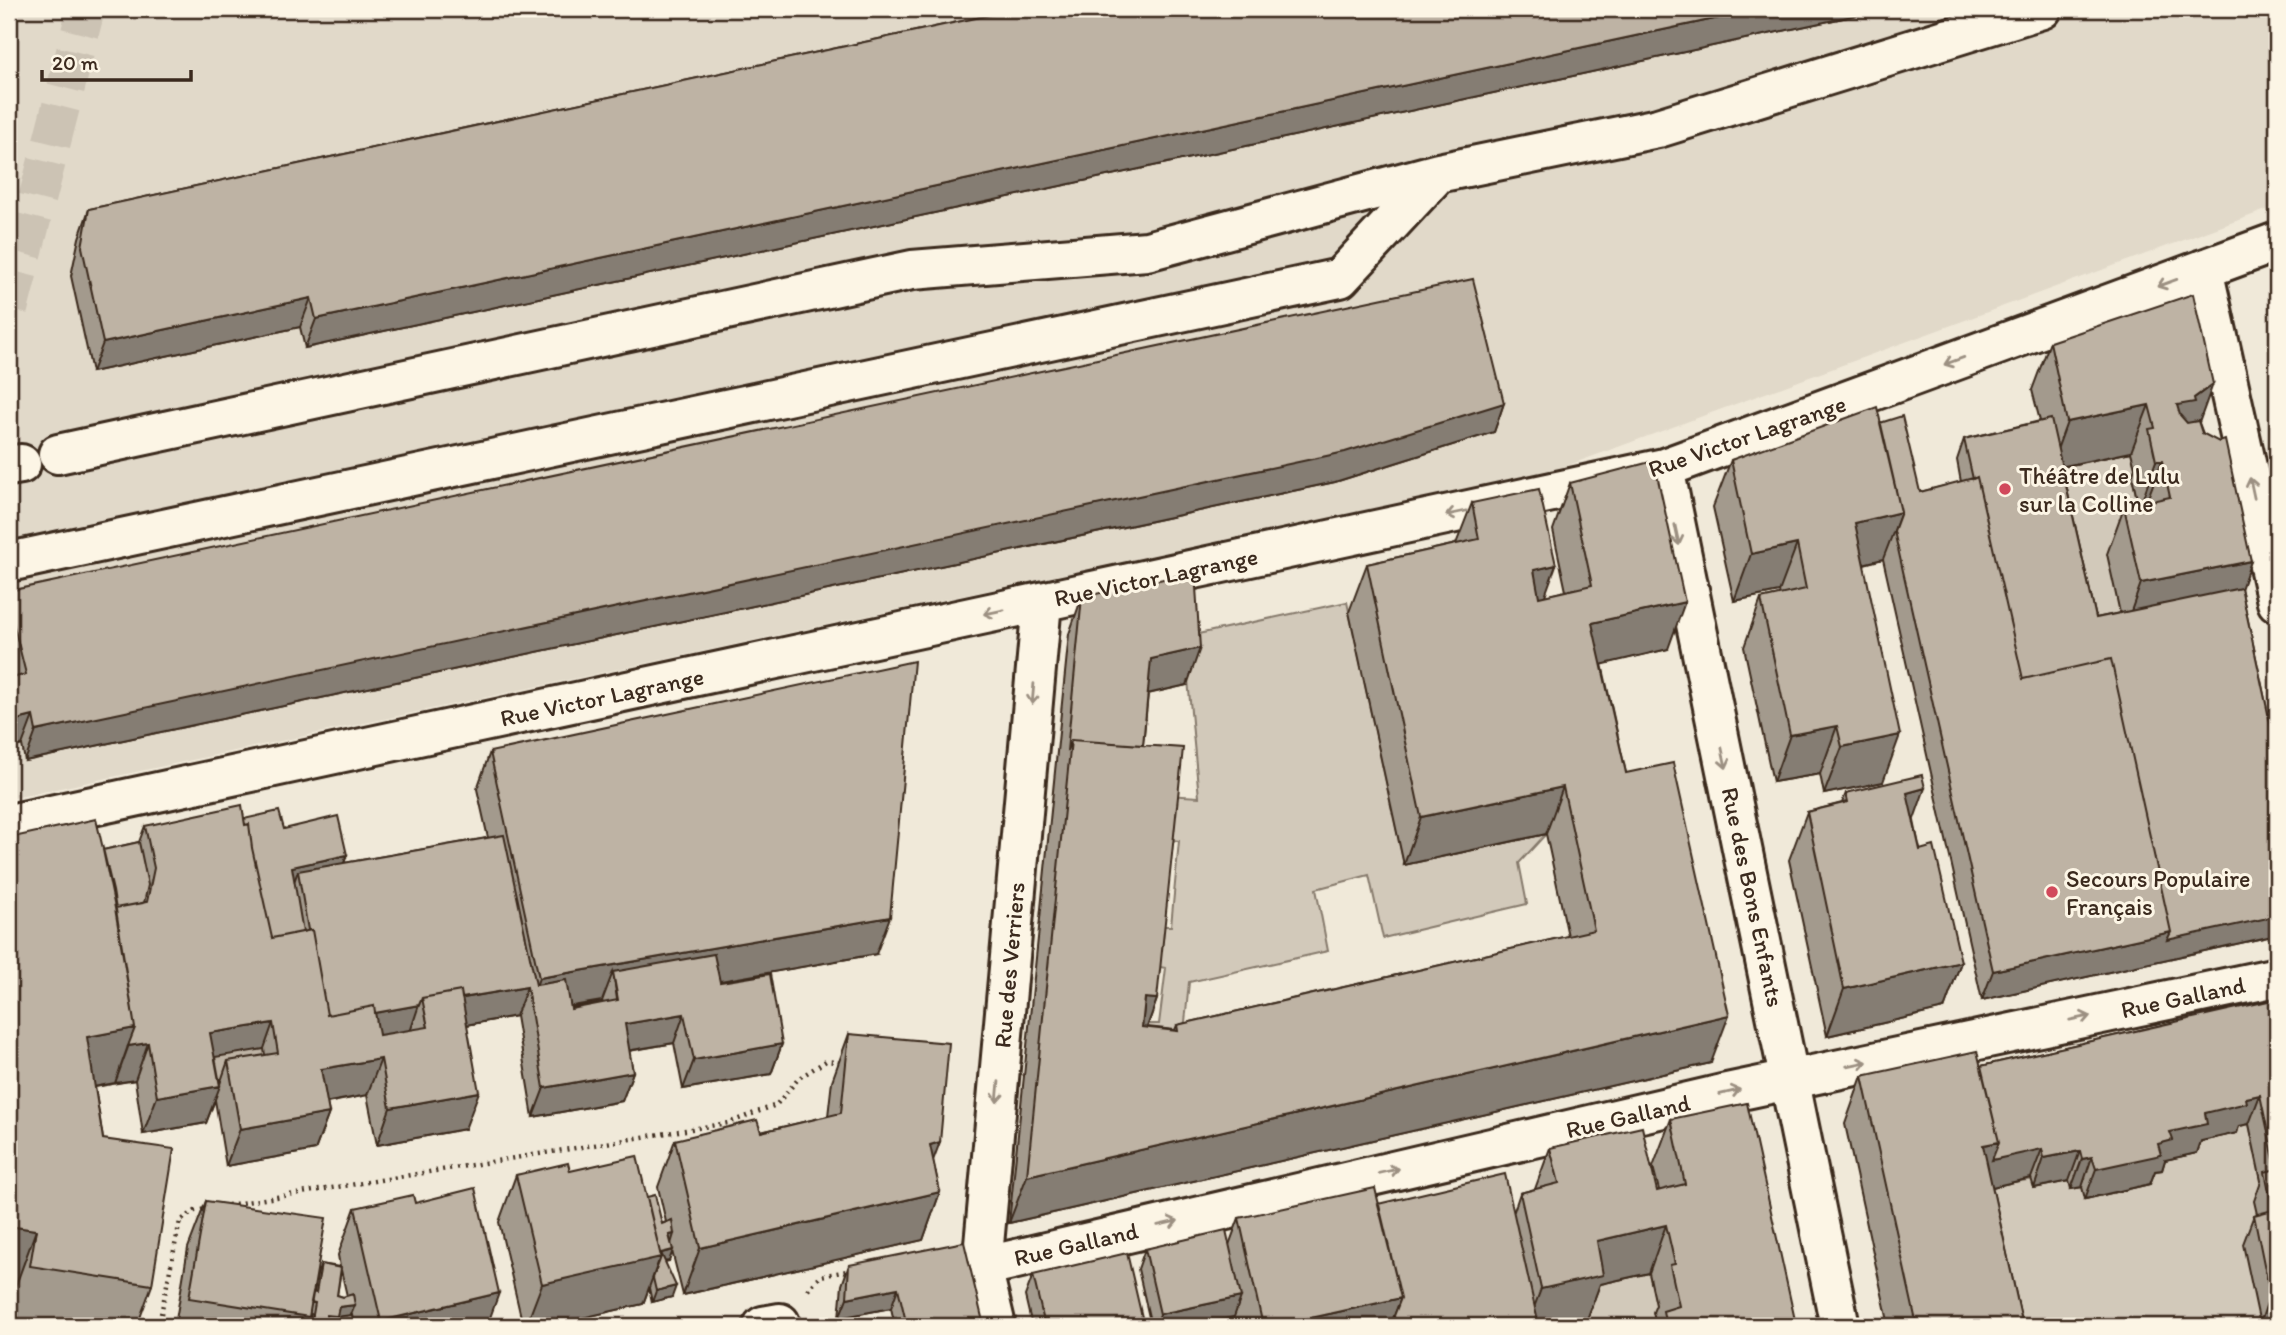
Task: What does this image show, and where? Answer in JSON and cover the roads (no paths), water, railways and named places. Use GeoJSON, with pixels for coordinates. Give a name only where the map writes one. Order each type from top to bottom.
{"type":"FeatureCollection","features":[{"type":"Feature","properties":{"kind":"street"},"geometry":{"type":"LineString","coordinates":[[58,454],[912,270],[1147,251],[1438,173],[1658,128],[2042,9]]}},
{"type":"Feature","properties":{"kind":"street"},"geometry":{"type":"LineString","coordinates":[[9,562],[1340,278],[1438,173]]}},
{"type":"Feature","properties":{"kind":"street","name":"Rue Victor Lagrange"},"geometry":{"type":"LineString","coordinates":[[9,824],[1664,468],[2277,242]]}},
{"type":"Feature","properties":{"kind":"street"},"geometry":{"type":"LineString","coordinates":[[2203,269],[2277,603]]}},
{"type":"Feature","properties":{"kind":"street","name":"Rue des Bons Enfants"},"geometry":{"type":"LineString","coordinates":[[1664,468],[1840,1326]]}},
{"type":"Feature","properties":{"kind":"street","name":"Rue des Verriers"},"geometry":{"type":"LineString","coordinates":[[996,1326],[982,1267],[1042,602]]}},
{"type":"Feature","properties":{"kind":"street","name":"Rue Galland"},"geometry":{"type":"LineString","coordinates":[[982,1267],[1790,1079],[2277,977]]}},
{"type":"Feature","properties":{"kind":"tunnel"},"geometry":{"type":"LineString","coordinates":[[9,309],[86,9]]}},
{"type":"Feature","properties":{"kind":"place","name":"Théâtre de Lulu sur la Colline"},"geometry":{"type":"Point","coordinates":[2005,489]}},
{"type":"Feature","properties":{"kind":"place","name":"Secours Populaire Français"},"geometry":{"type":"Point","coordinates":[2052,892]}}]}
